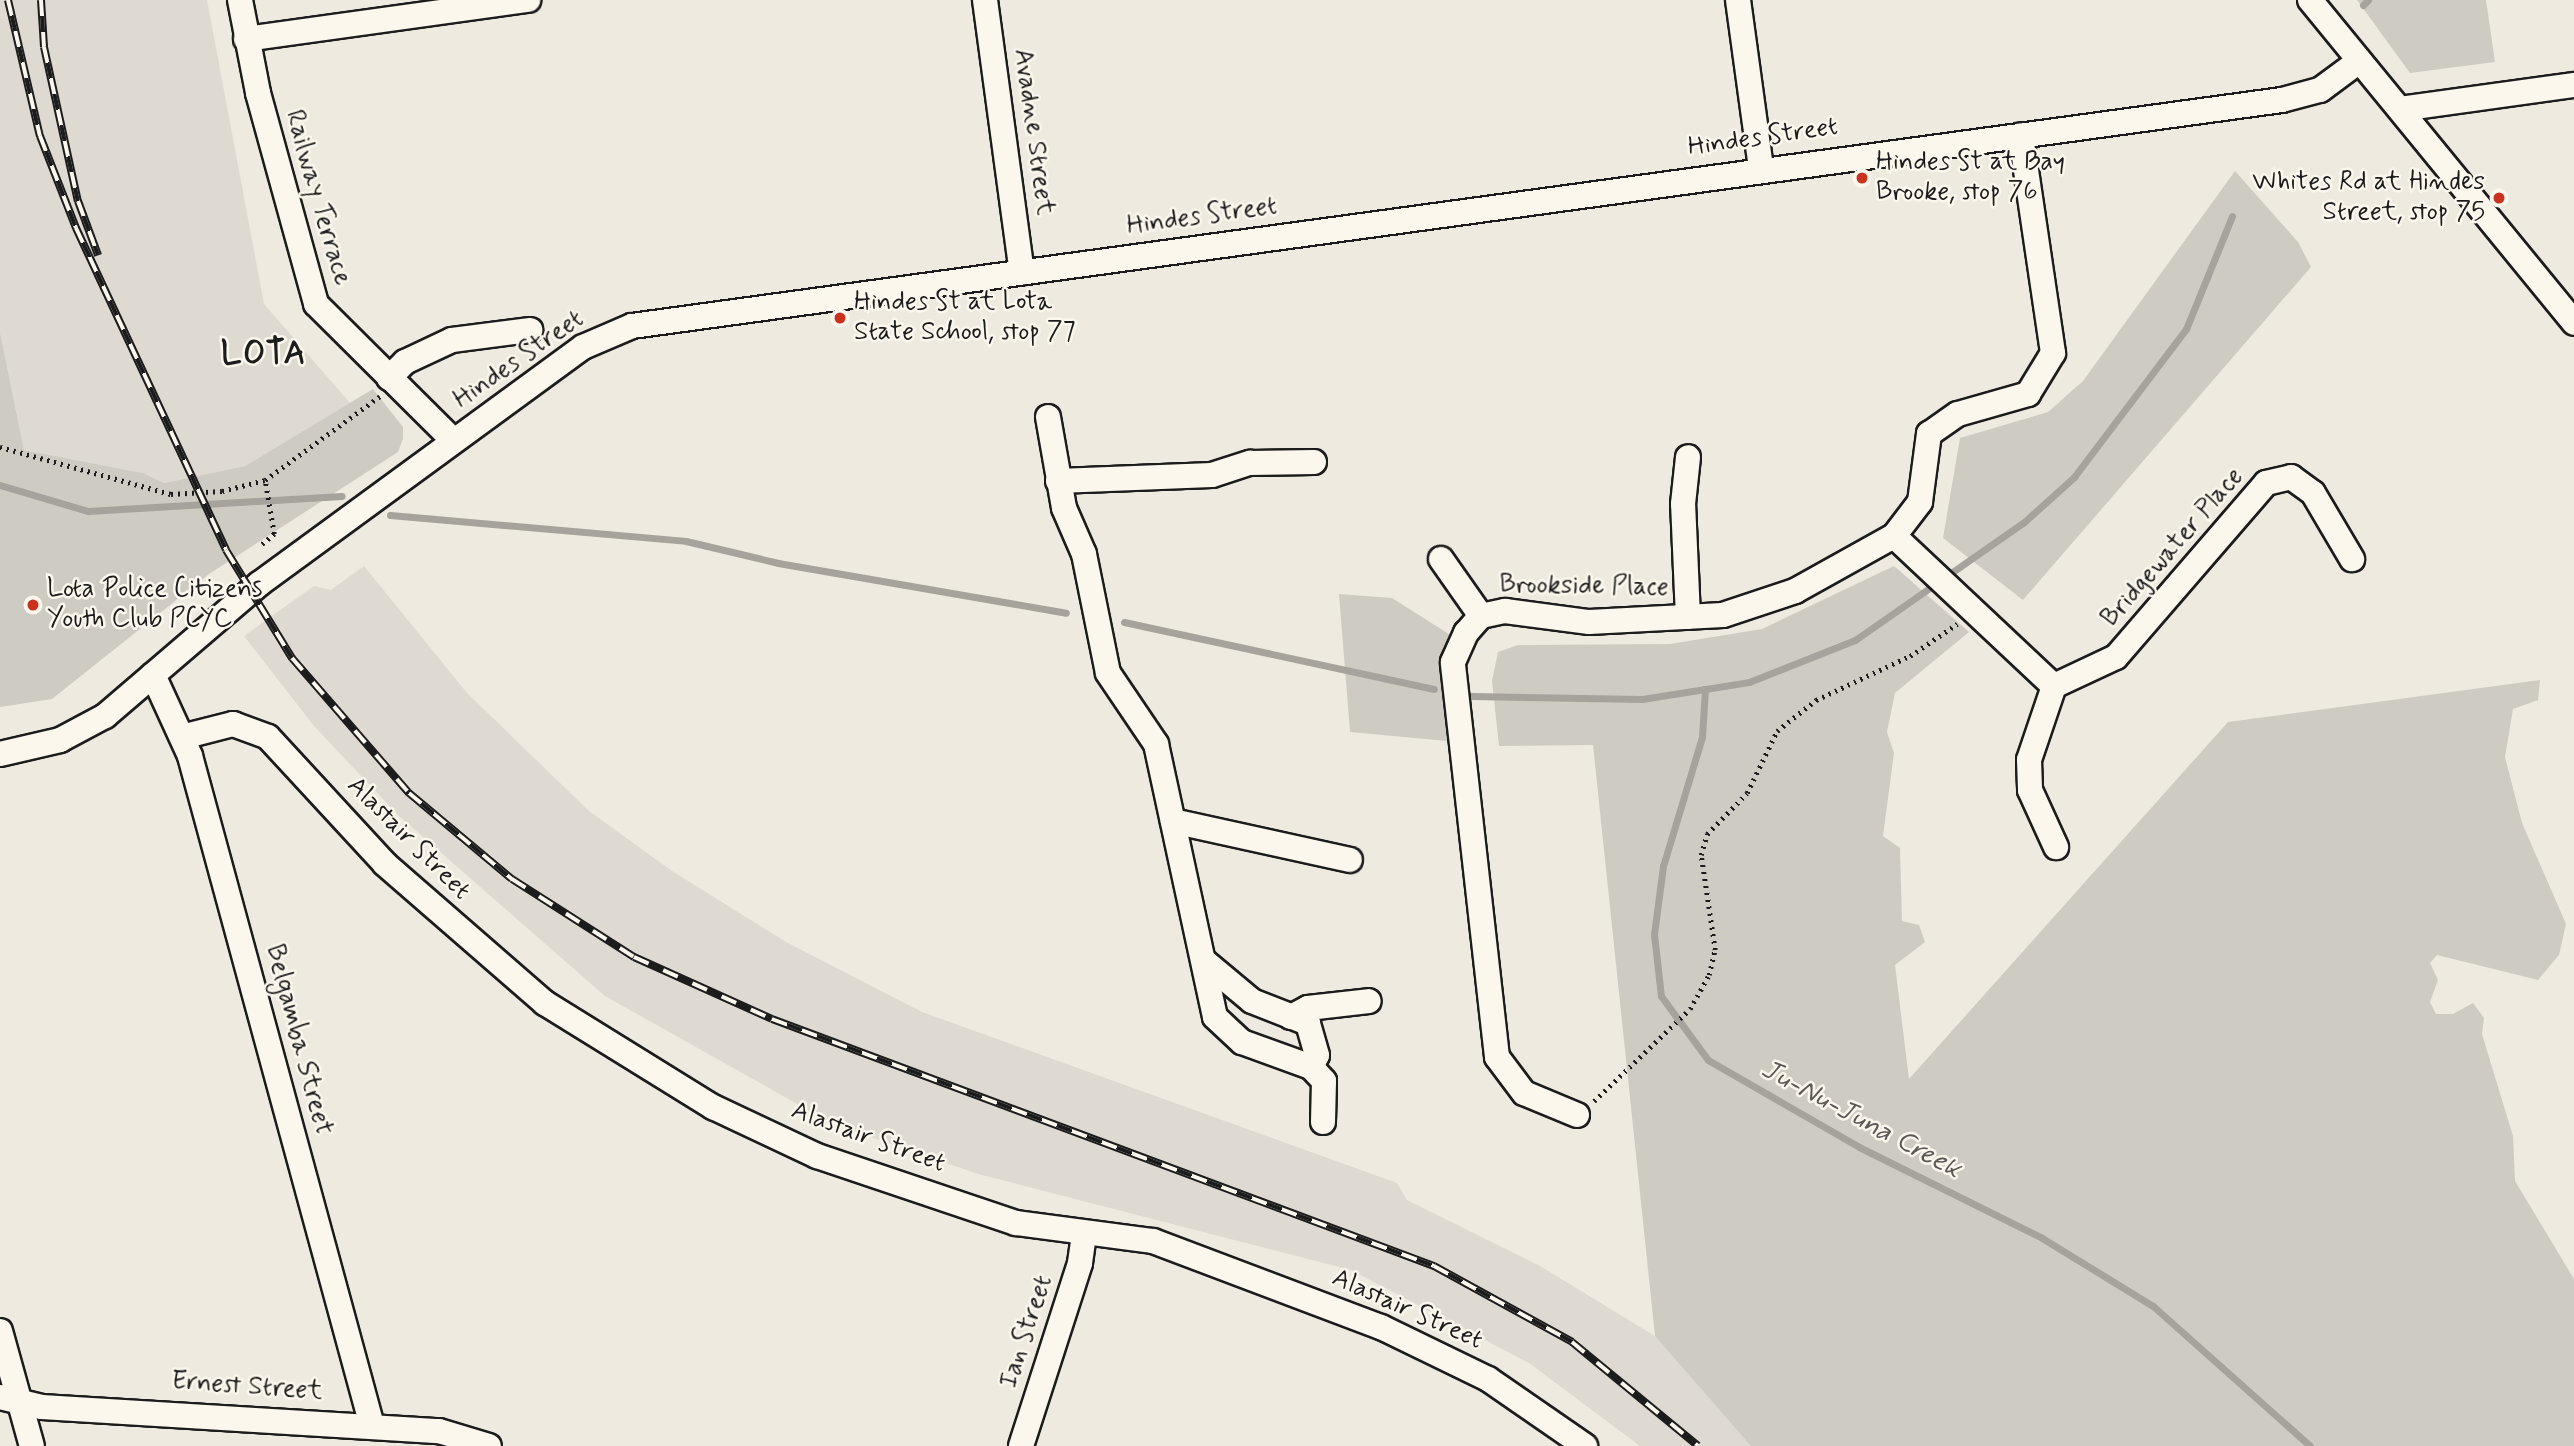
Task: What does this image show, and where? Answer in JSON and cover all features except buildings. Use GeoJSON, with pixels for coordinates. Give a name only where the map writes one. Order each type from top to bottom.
{"type":"FeatureCollection","features":[{"type":"Feature","properties":{"kind":"street","name":"Railway Terrace"},"geometry":{"type":"LineString","coordinates":[[240,0],[246,39],[316,304],[454,441]]}},
{"type":"Feature","properties":{"kind":"street"},"geometry":{"type":"LineString","coordinates":[[246,39],[528,0]]}},
{"type":"Feature","properties":{"kind":"street","name":"Avadne Street"},"geometry":{"type":"LineString","coordinates":[[985,0],[1022,272]]}},
{"type":"Feature","properties":{"kind":"street"},"geometry":{"type":"LineString","coordinates":[[1738,0],[1762,168]]}},
{"type":"Feature","properties":{"kind":"street"},"geometry":{"type":"LineString","coordinates":[[2310,0],[2574,323]]}},
{"type":"Feature","properties":{"kind":"street","name":"Hindes Street"},"geometry":{"type":"LineString","coordinates":[[0,754],[61,740],[114,710],[259,584],[583,347],[632,326],[1762,168],[2282,100],[2320,90],[2359,61]]}},
{"type":"Feature","properties":{"kind":"street"},"geometry":{"type":"LineString","coordinates":[[2400,109],[2574,85]]}},
{"type":"Feature","properties":{"kind":"street","name":"Brookside Place"},"geometry":{"type":"LineString","coordinates":[[1577,1115],[1524,1093],[1497,1057],[1453,662],[1481,616],[1505,611],[1589,622],[1723,615],[1794,591],[1894,536],[1920,502],[1930,434],[1958,414],[2028,394],[2053,353],[2021,135]]}},
{"type":"Feature","properties":{"kind":"street","name":"Hindes Street"},"geometry":{"type":"LineString","coordinates":[[392,380],[405,362],[452,340],[530,330]]}},
{"type":"Feature","properties":{"kind":"street"},"geometry":{"type":"LineString","coordinates":[[1048,417],[1058,481],[1084,554],[1108,673],[1156,744],[1215,1017],[1224,1029],[1311,1067],[1324,1081],[1323,1122]]}},
{"type":"Feature","properties":{"kind":"street"},"geometry":{"type":"LineString","coordinates":[[1688,457],[1683,504],[1688,617]]}},
{"type":"Feature","properties":{"kind":"street"},"geometry":{"type":"LineString","coordinates":[[1058,481],[1212,475],[1250,463],[1314,462]]}},
{"type":"Feature","properties":{"kind":"street","name":"Bridgewater Place"},"geometry":{"type":"LineString","coordinates":[[2054,687],[2116,657],[2266,483],[2291,477],[2313,493],[2352,559]]}},
{"type":"Feature","properties":{"kind":"street"},"geometry":{"type":"LineString","coordinates":[[1894,536],[2054,687],[2029,760],[2030,790],[2056,847]]}},
{"type":"Feature","properties":{"kind":"street","name":"Brookside Place"},"geometry":{"type":"LineString","coordinates":[[1441,559],[1481,616]]}},
{"type":"Feature","properties":{"kind":"street","name":"Belgamba Street"},"geometry":{"type":"LineString","coordinates":[[153,675],[182,737],[372,1426]]}},
{"type":"Feature","properties":{"kind":"street","name":"Alastair Street"},"geometry":{"type":"LineString","coordinates":[[182,737],[233,724],[268,737],[385,864],[535,995],[713,1107],[817,1156],[1016,1223],[1153,1241],[1381,1326],[1488,1379],[1584,1446]]}},
{"type":"Feature","properties":{"kind":"street"},"geometry":{"type":"LineString","coordinates":[[1173,821],[1350,860]]}},
{"type":"Feature","properties":{"kind":"street"},"geometry":{"type":"LineString","coordinates":[[1204,961],[1252,1001],[1291,1017],[1314,1033],[1311,1067]]}},
{"type":"Feature","properties":{"kind":"street"},"geometry":{"type":"LineString","coordinates":[[1291,1017],[1308,1008],[1369,1001]]}},
{"type":"Feature","properties":{"kind":"street","name":"Ian Street"},"geometry":{"type":"LineString","coordinates":[[1021,1446],[1084,1234]]}},
{"type":"Feature","properties":{"kind":"street"},"geometry":{"type":"LineString","coordinates":[[0,1331],[10,1399],[32,1446]]}},
{"type":"Feature","properties":{"kind":"street","name":"Ernest Street"},"geometry":{"type":"LineString","coordinates":[[10,1399],[42,1407],[372,1426],[395,1437],[439,1431],[489,1446]]}},
{"type":"Feature","properties":{"kind":"path"},"geometry":{"type":"LineString","coordinates":[[0,447],[171,494],[222,491],[265,483],[392,380]]}},
{"type":"Feature","properties":{"kind":"path"},"geometry":{"type":"LineString","coordinates":[[261,544],[274,534],[273,512],[265,483]]}},
{"type":"Feature","properties":{"kind":"path"},"geometry":{"type":"LineString","coordinates":[[1577,1115],[1630,1073],[1690,1009],[1709,975],[1715,950],[1701,855],[1707,834],[1747,793],[1775,737],[1816,701],[1910,656],[1974,613]]}},
{"type":"Feature","properties":{"kind":"shaded area"},"geometry":{"type":"Polygon","coordinates":[[[0,0],[207,0],[264,304],[350,403],[245,466],[164,483],[143,473],[24,450],[0,332],[0,0]]]}},
{"type":"Feature","properties":{"kind":"shaded area"},"geometry":{"type":"Polygon","coordinates":[[[2357,0],[2486,0],[2495,62],[2410,73],[2357,0]]]}},
{"type":"Feature","properties":{"kind":"shaded area"},"geometry":{"type":"Polygon","coordinates":[[[2235,171],[2298,242],[2311,267],[2023,600],[1943,538],[1960,438],[2048,412],[2083,381],[2235,171]]]}},
{"type":"Feature","properties":{"kind":"shaded area"},"geometry":{"type":"Polygon","coordinates":[[[0,332],[24,450],[143,473],[164,483],[245,466],[373,389],[403,427],[403,439],[398,452],[209,574],[52,699],[0,707],[0,332]]]}},
{"type":"Feature","properties":{"kind":"shaded area"},"geometry":{"type":"Polygon","coordinates":[[[364,566],[467,693],[589,811],[672,871],[786,942],[922,1012],[1397,1183],[1407,1200],[1540,1266],[1655,1336],[1755,1446],[1640,1446],[1529,1363],[1351,1270],[978,1174],[833,1124],[605,996],[399,816],[314,726],[244,636],[314,586],[331,590],[364,566]]]}},
{"type":"Feature","properties":{"kind":"shaded area"},"geometry":{"type":"Polygon","coordinates":[[[1894,566],[1969,632],[1895,693],[1887,732],[1894,753],[1883,836],[1900,848],[1902,921],[1919,925],[1925,942],[1895,965],[1909,1079],[2228,722],[2540,680],[2538,700],[2513,709],[2505,757],[2522,823],[2566,924],[2559,955],[2538,980],[2437,955],[2430,963],[2438,980],[2430,1002],[2436,1014],[2453,1014],[2473,1003],[2484,1018],[2482,1034],[2513,1136],[2515,1181],[2574,1279],[2574,1446],[1751,1446],[1655,1336],[1593,745],[1499,746],[1492,681],[1498,652],[1518,645],[1670,644],[1762,629],[1894,566]]]}},
{"type":"Feature","properties":{"kind":"shaded area"},"geometry":{"type":"Polygon","coordinates":[[[1339,594],[1392,598],[1452,636],[1442,662],[1447,741],[1350,732],[1339,594]]]}},
{"type":"Feature","properties":{"kind":"waterway"},"geometry":{"type":"LineString","coordinates":[[2363,5],[2368,0]]}},
{"type":"Feature","properties":{"kind":"waterway"},"geometry":{"type":"LineString","coordinates":[[1472,696],[1642,699],[1749,682],[1855,640],[2023,523],[2074,477],[2186,329],[2232,216]]}},
{"type":"Feature","properties":{"kind":"waterway"},"geometry":{"type":"LineString","coordinates":[[0,485],[88,511],[342,496]]}},
{"type":"Feature","properties":{"kind":"waterway"},"geometry":{"type":"LineString","coordinates":[[390,515],[686,541],[778,563],[1066,613]]}},
{"type":"Feature","properties":{"kind":"waterway"},"geometry":{"type":"LineString","coordinates":[[1124,622],[1434,689]]}},
{"type":"Feature","properties":{"kind":"waterway","name":"Ju-Nu-Juna Creek"},"geometry":{"type":"LineString","coordinates":[[1705,689],[1702,737],[1663,866],[1654,934],[1661,996],[1708,1060],[1859,1147],[2042,1238],[2153,1306],[2310,1446]]}},
{"type":"Feature","properties":{"kind":"railway"},"geometry":{"type":"LineString","coordinates":[[8,0],[40,136],[76,228],[226,550],[292,658],[409,793],[512,879],[634,957],[772,1019],[1434,1266],[1572,1342],[1698,1446]]}},
{"type":"Feature","properties":{"kind":"railway"},"geometry":{"type":"LineString","coordinates":[[41,0],[44,47],[78,201],[98,255]]}},
{"type":"Feature","properties":{"kind":"place","name":"Hindes St at Bay Brooke, stop 76"},"geometry":{"type":"Point","coordinates":[1862,178]}},
{"type":"Feature","properties":{"kind":"place","name":"Whites Rd at Hindes Street, stop 75"},"geometry":{"type":"Point","coordinates":[2499,198]}},
{"type":"Feature","properties":{"kind":"place","name":"Hindes St at Lota State School, stop 77"},"geometry":{"type":"Point","coordinates":[840,318]}},
{"type":"Feature","properties":{"kind":"place","name":"Lota Police Citizens Youth Club PCYC"},"geometry":{"type":"Point","coordinates":[33,605]}},
{"type":"Feature","properties":{"kind":"district","name":"LOTA"},"geometry":{"type":"Point","coordinates":[264,355]}}]}
